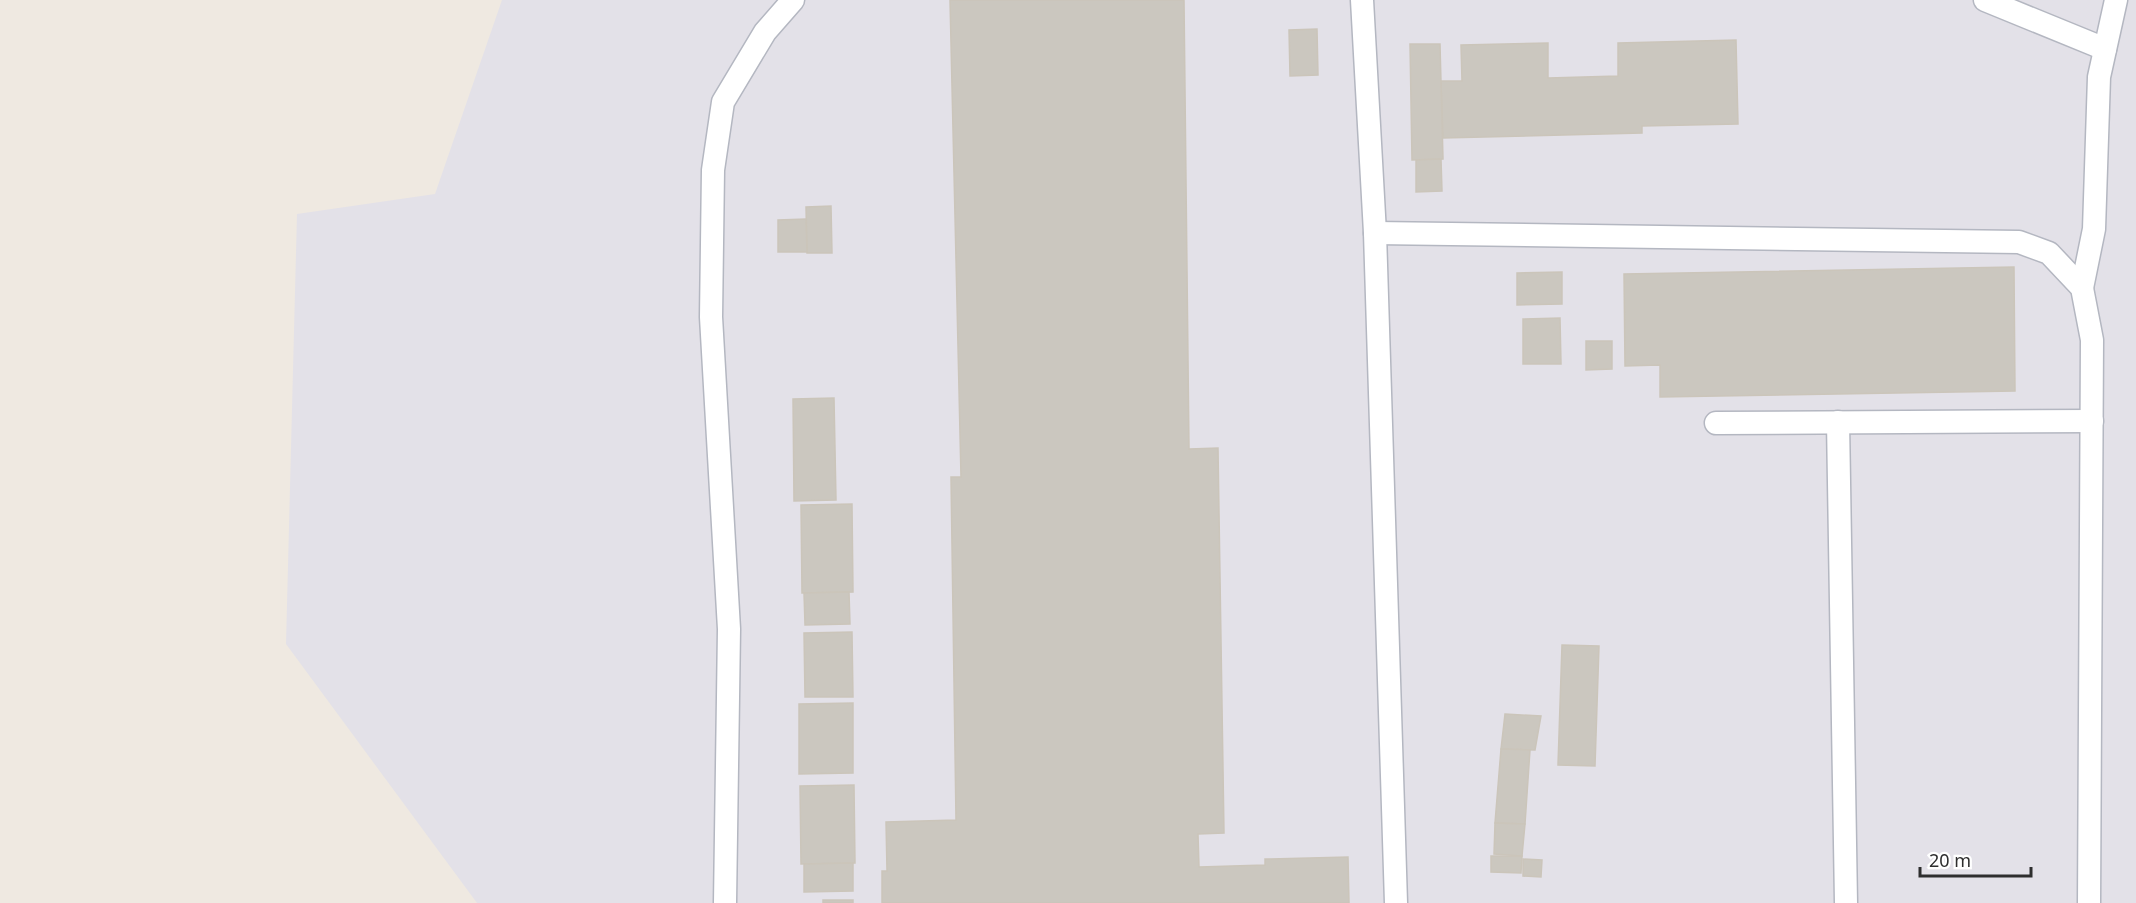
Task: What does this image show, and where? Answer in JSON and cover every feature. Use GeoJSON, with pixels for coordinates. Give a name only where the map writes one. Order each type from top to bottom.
{"type":"FeatureCollection","features":[{"type":"Feature","properties":{"kind":"lane"},"geometry":{"type":"LineString","coordinates":[[725,903],[729,629],[711,317],[713,170],[723,102],[765,32],[793,0]]}},
{"type":"Feature","properties":{"kind":"lane"},"geometry":{"type":"LineString","coordinates":[[1362,0],[1375,233],[1396,903]]}},
{"type":"Feature","properties":{"kind":"lane"},"geometry":{"type":"LineString","coordinates":[[1985,0],[2105,49]]}},
{"type":"Feature","properties":{"kind":"lane"},"geometry":{"type":"LineString","coordinates":[[2089,903],[2092,340],[2082,288],[2094,230],[2098,78],[2116,0]]}},
{"type":"Feature","properties":{"kind":"lane"},"geometry":{"type":"LineString","coordinates":[[1375,233],[2019,242],[2049,253],[2082,288]]}},
{"type":"Feature","properties":{"kind":"lane"},"geometry":{"type":"LineString","coordinates":[[1716,423],[2092,421]]}},
{"type":"Feature","properties":{"kind":"lane"},"geometry":{"type":"LineString","coordinates":[[1838,422],[1846,903]]}},
{"type":"Feature","properties":{"kind":"shaded area"},"geometry":{"type":"Polygon","coordinates":[[[502,0],[2136,0],[2136,903],[477,903],[286,644],[297,214],[435,194],[502,0]]]}},
{"type":"Feature","properties":{"kind":"building"},"geometry":{"type":"Polygon","coordinates":[[[950,0],[1184,0],[1189,449],[1218,448],[1224,833],[1198,834],[1199,867],[1265,865],[1265,859],[1348,857],[1349,903],[882,903],[882,871],[887,871],[886,822],[956,820],[951,477],[961,477],[950,0]]]}},
{"type":"Feature","properties":{"kind":"building"},"geometry":{"type":"Polygon","coordinates":[[[1317,29],[1318,75],[1290,76],[1289,30],[1317,29]]]}},
{"type":"Feature","properties":{"kind":"building"},"geometry":{"type":"Polygon","coordinates":[[[1736,40],[1738,124],[1642,126],[1642,133],[1443,138],[1441,81],[1462,81],[1461,45],[1548,43],[1548,78],[1618,76],[1618,43],[1736,40]]]}},
{"type":"Feature","properties":{"kind":"building"},"geometry":{"type":"Polygon","coordinates":[[[1410,44],[1440,44],[1443,159],[1412,160],[1410,44]]]}},
{"type":"Feature","properties":{"kind":"building"},"geometry":{"type":"Polygon","coordinates":[[[1441,159],[1442,191],[1416,192],[1416,160],[1441,159]]]}},
{"type":"Feature","properties":{"kind":"building"},"geometry":{"type":"Polygon","coordinates":[[[831,206],[832,253],[807,253],[806,207],[831,206]]]}},
{"type":"Feature","properties":{"kind":"building"},"geometry":{"type":"Polygon","coordinates":[[[806,219],[807,252],[778,252],[778,220],[806,219]]]}},
{"type":"Feature","properties":{"kind":"building"},"geometry":{"type":"Polygon","coordinates":[[[2014,267],[2015,391],[1660,397],[1660,365],[1625,366],[1624,274],[2014,267]]]}},
{"type":"Feature","properties":{"kind":"building"},"geometry":{"type":"Polygon","coordinates":[[[1562,272],[1562,304],[1517,305],[1517,273],[1562,272]]]}},
{"type":"Feature","properties":{"kind":"building"},"geometry":{"type":"Polygon","coordinates":[[[1560,318],[1561,364],[1523,364],[1523,319],[1560,318]]]}},
{"type":"Feature","properties":{"kind":"building"},"geometry":{"type":"Polygon","coordinates":[[[1586,341],[1612,341],[1612,369],[1586,370],[1586,341]]]}},
{"type":"Feature","properties":{"kind":"building"},"geometry":{"type":"Polygon","coordinates":[[[834,398],[836,500],[794,501],[793,399],[834,398]]]}},
{"type":"Feature","properties":{"kind":"building"},"geometry":{"type":"Polygon","coordinates":[[[852,504],[853,592],[802,593],[801,505],[852,504]]]}},
{"type":"Feature","properties":{"kind":"building"},"geometry":{"type":"Polygon","coordinates":[[[849,592],[850,624],[805,625],[804,593],[849,592]]]}},
{"type":"Feature","properties":{"kind":"building"},"geometry":{"type":"Polygon","coordinates":[[[852,632],[853,697],[805,697],[804,633],[852,632]]]}},
{"type":"Feature","properties":{"kind":"building"},"geometry":{"type":"Polygon","coordinates":[[[1562,645],[1599,646],[1595,766],[1558,765],[1562,645]]]}},
{"type":"Feature","properties":{"kind":"building"},"geometry":{"type":"Polygon","coordinates":[[[853,703],[853,773],[799,774],[799,704],[853,703]]]}},
{"type":"Feature","properties":{"kind":"building"},"geometry":{"type":"Polygon","coordinates":[[[1505,714],[1541,716],[1535,750],[1501,749],[1505,714]]]}},
{"type":"Feature","properties":{"kind":"building"},"geometry":{"type":"Polygon","coordinates":[[[1501,749],[1530,750],[1525,824],[1495,823],[1501,749]]]}},
{"type":"Feature","properties":{"kind":"building"},"geometry":{"type":"Polygon","coordinates":[[[854,785],[855,863],[801,864],[800,786],[854,785]]]}},
{"type":"Feature","properties":{"kind":"building"},"geometry":{"type":"Polygon","coordinates":[[[1495,823],[1525,824],[1522,856],[1494,854],[1495,823]]]}},
{"type":"Feature","properties":{"kind":"building"},"geometry":{"type":"Polygon","coordinates":[[[1491,856],[1522,856],[1521,873],[1491,872],[1491,856]]]}},
{"type":"Feature","properties":{"kind":"building"},"geometry":{"type":"Polygon","coordinates":[[[1523,859],[1542,860],[1541,877],[1523,876],[1523,859]]]}},
{"type":"Feature","properties":{"kind":"building"},"geometry":{"type":"Polygon","coordinates":[[[853,863],[853,891],[804,892],[804,864],[853,863]]]}},
{"type":"Feature","properties":{"kind":"building"},"geometry":{"type":"Polygon","coordinates":[[[823,900],[853,900],[853,903],[823,903],[823,900]]]}}]}
